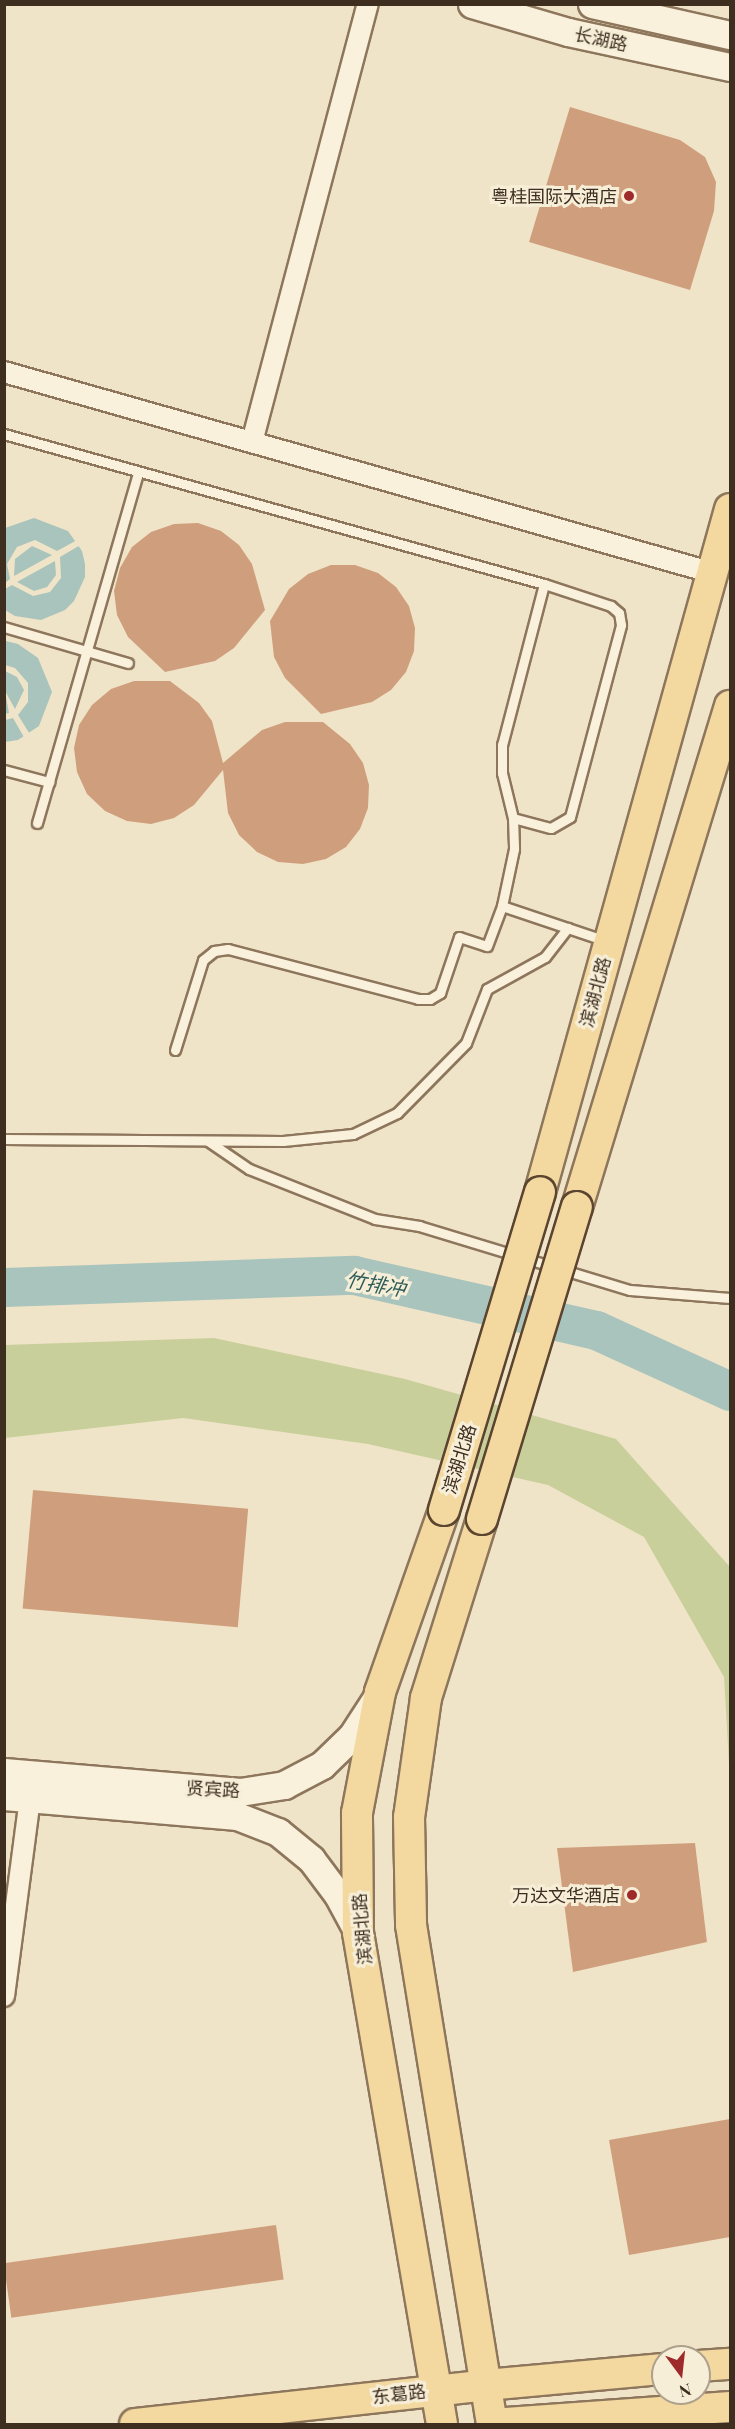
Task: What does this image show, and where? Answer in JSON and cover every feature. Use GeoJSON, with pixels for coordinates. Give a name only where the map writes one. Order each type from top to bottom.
{"type":"FeatureCollection","features":[{"type":"Feature","properties":{"kind":"main road","name":"长湖路"},"geometry":{"type":"LineString","coordinates":[[472,4],[568,32],[730,67]]}},
{"type":"Feature","properties":{"kind":"main road","name":"长湖路"},"geometry":{"type":"LineString","coordinates":[[592,4],[730,35]]}},
{"type":"Feature","properties":{"kind":"main road","name":"滨湖北路"},"geometry":{"type":"LineString","coordinates":[[442,2424],[358,1932],[357,1813],[380,1692],[444,1509],[540,1192],[710,572],[730,509]]}},
{"type":"Feature","properties":{"kind":"main road"},"geometry":{"type":"LineString","coordinates":[[730,706],[426,1698],[409,1817],[411,1925],[492,2424],[730,2407]]}},
{"type":"Feature","properties":{"kind":"main road","name":"贤宾路"},"geometry":{"type":"LineString","coordinates":[[4,1772],[240,1792],[284,1785],[322,1765],[337,1751],[352,1736],[380,1692]]}},
{"type":"Feature","properties":{"kind":"main road","name":"贤宾路"},"geometry":{"type":"LineString","coordinates":[[17,1797],[237,1816],[278,1832],[311,1859],[338,1895],[358,1932]]}},
{"type":"Feature","properties":{"kind":"main road"},"geometry":{"type":"LineString","coordinates":[[711,2365],[730,2364]]}},
{"type":"Feature","properties":{"kind":"main road","name":"东葛路"},"geometry":{"type":"LineString","coordinates":[[135,2424],[436,2390],[651,2370]]}},
{"type":"Feature","properties":{"kind":"street"},"geometry":{"type":"LineString","coordinates":[[252,442],[368,4]]}},
{"type":"Feature","properties":{"kind":"street"},"geometry":{"type":"LineString","coordinates":[[4,372],[710,572]]}},
{"type":"Feature","properties":{"kind":"street"},"geometry":{"type":"LineString","coordinates":[[4,1996],[17,1797]]}},
{"type":"Feature","properties":{"kind":"lane"},"geometry":{"type":"LineString","coordinates":[[4,434],[544,584],[611,606],[619,613],[621,625],[570,817],[551,828],[513,818]]}},
{"type":"Feature","properties":{"kind":"lane"},"geometry":{"type":"LineString","coordinates":[[37,823],[138,471]]}},
{"type":"Feature","properties":{"kind":"lane"},"geometry":{"type":"LineString","coordinates":[[175,1050],[203,960],[214,951],[228,949],[418,999],[430,999],[440,993],[459,937],[487,946],[511,873],[513,818],[502,772],[502,745],[544,584]]}},
{"type":"Feature","properties":{"kind":"lane"},"geometry":{"type":"LineString","coordinates":[[4,627],[128,663]]}},
{"type":"Feature","properties":{"kind":"lane"},"geometry":{"type":"LineString","coordinates":[[4,770],[49,782]]}},
{"type":"Feature","properties":{"kind":"lane"},"geometry":{"type":"LineString","coordinates":[[502,906],[609,942]]}},
{"type":"Feature","properties":{"kind":"lane"},"geometry":{"type":"LineString","coordinates":[[4,1139],[283,1141],[353,1134],[397,1113],[466,1043],[487,989],[545,957],[568,928]]}},
{"type":"Feature","properties":{"kind":"lane"},"geometry":{"type":"LineString","coordinates":[[208,1141],[249,1169],[375,1219],[418,1226],[630,1290],[730,1298]]}},
{"type":"Feature","properties":{"kind":"green space"},"geometry":{"type":"Polygon","coordinates":[[[214,1338],[405,1379],[616,1439],[730,1567],[730,1781],[724,1677],[644,1537],[548,1485],[368,1444],[183,1418],[5,1438],[4,1345],[214,1338]]]}},
{"type":"Feature","properties":{"kind":"water"},"geometry":{"type":"Polygon","coordinates":[[[34,518],[68,531],[82,551],[85,564],[85,577],[74,601],[65,610],[41,620],[15,616],[5,610],[5,528],[34,518]]]}},
{"type":"Feature","properties":{"kind":"water"},"geometry":{"type":"Polygon","coordinates":[[[6,641],[18,644],[38,658],[52,692],[39,726],[18,740],[5,742],[6,641]]]}},
{"type":"Feature","properties":{"kind":"pier"},"geometry":{"type":"Polygon","coordinates":[[[79,539],[82,544],[60,557],[61,578],[50,592],[33,596],[12,585],[5,589],[5,583],[10,579],[7,564],[17,547],[35,540],[57,551],[79,539]],[[32,546],[15,559],[14,576],[52,555],[32,546]],[[55,561],[17,582],[34,591],[47,587],[56,575],[55,561]]]}},
{"type":"Feature","properties":{"kind":"pier"},"geometry":{"type":"Polygon","coordinates":[[[5,665],[15,668],[28,683],[28,702],[18,715],[31,736],[25,739],[13,718],[5,720],[5,714],[9,713],[5,691],[15,709],[24,690],[17,677],[5,671],[5,665]]]}},
{"type":"Feature","properties":{"kind":"building","name":"粤桂国际大酒店"},"geometry":{"type":"Polygon","coordinates":[[[570,107],[680,140],[705,157],[716,182],[714,211],[690,290],[529,242],[570,107]]]}},
{"type":"Feature","properties":{"kind":"building"},"geometry":{"type":"Polygon","coordinates":[[[198,523],[221,531],[239,545],[252,564],[265,610],[234,648],[215,661],[165,672],[128,637],[117,615],[114,591],[120,568],[132,547],[151,532],[174,524],[198,523]]]}},
{"type":"Feature","properties":{"kind":"building"},"geometry":{"type":"Polygon","coordinates":[[[331,565],[355,565],[378,573],[396,587],[409,606],[415,628],[414,651],[406,672],[391,690],[372,702],[321,714],[285,678],[274,657],[270,621],[289,589],[308,574],[331,565]]]}},
{"type":"Feature","properties":{"kind":"building"},"geometry":{"type":"Polygon","coordinates":[[[134,681],[170,681],[199,703],[212,721],[223,763],[262,730],[285,722],[323,722],[350,744],[363,763],[369,785],[368,808],[360,829],[346,847],[326,859],[303,864],[278,862],[257,852],[239,835],[228,813],[223,770],[194,805],[174,818],[151,824],[127,821],[105,811],[87,794],[77,772],[74,748],[79,725],[92,705],[111,689],[134,681]]]}},
{"type":"Feature","properties":{"kind":"building"},"geometry":{"type":"Polygon","coordinates":[[[33,1490],[248,1509],[238,1627],[23,1609],[33,1490]]]}},
{"type":"Feature","properties":{"kind":"building","name":"万达文华酒店"},"geometry":{"type":"Polygon","coordinates":[[[695,1843],[707,1942],[573,1972],[557,1848],[695,1843]]]}},
{"type":"Feature","properties":{"kind":"building"},"geometry":{"type":"Polygon","coordinates":[[[730,2119],[730,2237],[629,2255],[609,2140],[730,2119]]]}},
{"type":"Feature","properties":{"kind":"building"},"geometry":{"type":"Polygon","coordinates":[[[276,2225],[284,2279],[11,2318],[4,2263],[276,2225]]]}},
{"type":"Feature","properties":{"kind":"waterway","name":"竹排冲"},"geometry":{"type":"LineString","coordinates":[[4,1287],[354,1275],[596,1330],[730,1391]]}},
{"type":"Feature","properties":{"kind":"place","name":"粤桂国际大酒店"},"geometry":{"type":"Point","coordinates":[629,196]}},
{"type":"Feature","properties":{"kind":"place","name":"万达文华酒店"},"geometry":{"type":"Point","coordinates":[632,1895]}}]}
